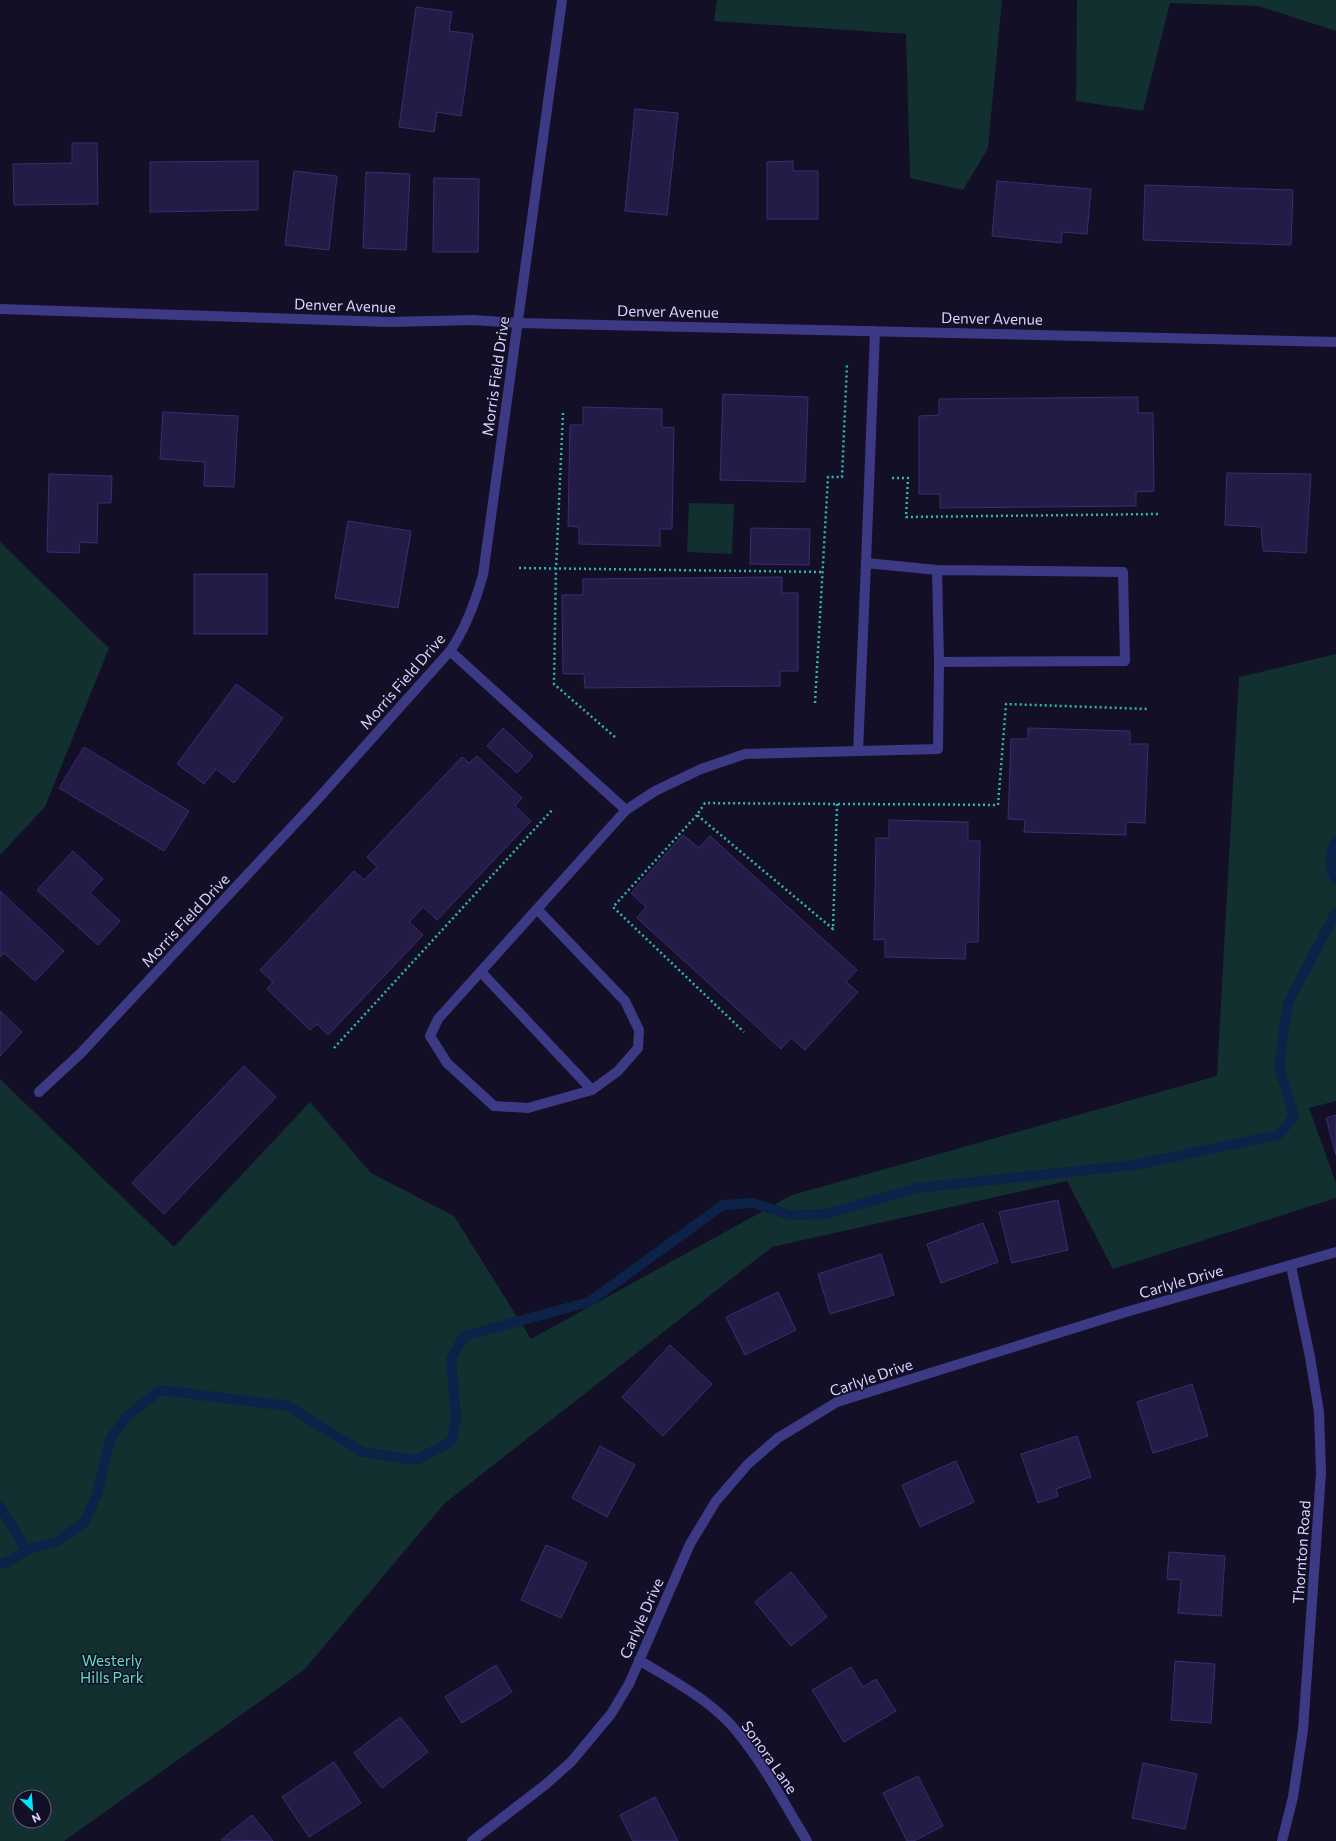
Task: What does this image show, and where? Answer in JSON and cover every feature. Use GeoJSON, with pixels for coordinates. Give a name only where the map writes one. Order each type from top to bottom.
{"type":"FeatureCollection","features":[{"type":"Feature","properties":{"kind":"street","name":"Morris Field Drive"},"geometry":{"type":"LineString","coordinates":[[39,1092],[81,1053],[316,801],[450,651],[461,636],[475,602],[483,576],[562,0]]}},
{"type":"Feature","properties":{"kind":"street","name":"Denver Avenue"},"geometry":{"type":"LineString","coordinates":[[0,308],[389,322],[473,320],[518,323],[1336,342]]}},
{"type":"Feature","properties":{"kind":"street"},"geometry":{"type":"LineString","coordinates":[[858,751],[875,331]]}},
{"type":"Feature","properties":{"kind":"street"},"geometry":{"type":"LineString","coordinates":[[866,563],[937,570],[1123,572],[1125,661],[939,662]]}},
{"type":"Feature","properties":{"kind":"street"},"geometry":{"type":"LineString","coordinates":[[537,909],[625,1001],[639,1030],[638,1048],[618,1071],[592,1090],[528,1108],[494,1106],[447,1063],[430,1036],[438,1019],[626,810],[654,791],[701,768],[745,754],[938,749],[939,662],[937,570]]}},
{"type":"Feature","properties":{"kind":"street"},"geometry":{"type":"LineString","coordinates":[[450,651],[626,810]]}},
{"type":"Feature","properties":{"kind":"street"},"geometry":{"type":"LineString","coordinates":[[481,972],[592,1090]]}},
{"type":"Feature","properties":{"kind":"street","name":"Carlyle Drive"},"geometry":{"type":"LineString","coordinates":[[472,1841],[545,1786],[571,1762],[612,1714],[629,1684],[690,1544],[716,1501],[748,1464],[778,1438],[837,1402],[1126,1312],[1336,1252]]}},
{"type":"Feature","properties":{"kind":"street","name":"Thornton Road"},"geometry":{"type":"LineString","coordinates":[[1282,1841],[1293,1797],[1303,1730],[1321,1473],[1319,1412],[1310,1357],[1291,1266]]}},
{"type":"Feature","properties":{"kind":"street","name":"Sonora Lane"},"geometry":{"type":"LineString","coordinates":[[639,1660],[690,1692],[716,1712],[738,1733],[768,1775],[807,1841]]}},
{"type":"Feature","properties":{"kind":"path"},"geometry":{"type":"LineString","coordinates":[[815,703],[828,476],[842,477],[847,364]]}},
{"type":"Feature","properties":{"kind":"path"},"geometry":{"type":"LineString","coordinates":[[564,413],[556,569],[554,684],[616,738]]}},
{"type":"Feature","properties":{"kind":"path"},"geometry":{"type":"LineString","coordinates":[[891,470],[890,478],[908,478],[906,517],[1159,514]]}},
{"type":"Feature","properties":{"kind":"path"},"geometry":{"type":"LineString","coordinates":[[519,568],[823,572]]}},
{"type":"Feature","properties":{"kind":"path"},"geometry":{"type":"LineString","coordinates":[[744,1032],[613,906],[697,815],[705,803],[998,805],[1006,704],[1149,709]]}},
{"type":"Feature","properties":{"kind":"path"},"geometry":{"type":"LineString","coordinates":[[697,815],[833,930],[837,804]]}},
{"type":"Feature","properties":{"kind":"path"},"geometry":{"type":"LineString","coordinates":[[334,1048],[553,809]]}},
{"type":"Feature","properties":{"kind":"green space"},"geometry":{"type":"Polygon","coordinates":[[[717,0],[1002,0],[988,148],[963,190],[910,178],[906,34],[714,21],[717,0]]]}},
{"type":"Feature","properties":{"kind":"green space"},"geometry":{"type":"Polygon","coordinates":[[[1077,0],[1336,0],[1336,31],[1258,6],[1170,3],[1143,111],[1076,101],[1077,0]]]}},
{"type":"Feature","properties":{"kind":"green space"},"geometry":{"type":"Polygon","coordinates":[[[689,503],[734,504],[732,554],[687,552],[689,503]]]}},
{"type":"Feature","properties":{"kind":"green space"},"geometry":{"type":"Polygon","coordinates":[[[0,542],[109,648],[45,807],[0,855],[0,542]]]}},
{"type":"Feature","properties":{"kind":"green space","name":"Westerly Hills Park"},"geometry":{"type":"Polygon","coordinates":[[[1336,654],[1336,1101],[1309,1108],[1336,1183],[1336,1198],[1113,1269],[1067,1181],[772,1247],[445,1503],[304,1670],[64,1841],[0,1841],[0,1079],[174,1247],[310,1102],[371,1173],[454,1216],[531,1339],[792,1195],[1217,1076],[1239,677],[1336,654]]]}},
{"type":"Feature","properties":{"kind":"building"},"geometry":{"type":"Polygon","coordinates":[[[416,7],[452,12],[449,31],[473,34],[461,116],[437,112],[434,132],[399,127],[416,7]]]}},
{"type":"Feature","properties":{"kind":"building"},"geometry":{"type":"Polygon","coordinates":[[[635,109],[678,113],[667,215],[625,211],[635,109]]]}},
{"type":"Feature","properties":{"kind":"building"},"geometry":{"type":"Polygon","coordinates":[[[72,143],[97,143],[98,204],[14,205],[13,164],[72,163],[72,143]]]}},
{"type":"Feature","properties":{"kind":"building"},"geometry":{"type":"Polygon","coordinates":[[[258,161],[258,210],[150,212],[150,162],[258,161]]]}},
{"type":"Feature","properties":{"kind":"building"},"geometry":{"type":"Polygon","coordinates":[[[793,161],[793,171],[818,171],[818,219],[767,219],[767,162],[793,161]]]}},
{"type":"Feature","properties":{"kind":"building"},"geometry":{"type":"Polygon","coordinates":[[[294,171],[337,176],[329,250],[285,245],[294,171]]]}},
{"type":"Feature","properties":{"kind":"building"},"geometry":{"type":"Polygon","coordinates":[[[366,172],[410,174],[406,250],[363,248],[366,172]]]}},
{"type":"Feature","properties":{"kind":"building"},"geometry":{"type":"Polygon","coordinates":[[[434,178],[479,179],[478,252],[433,252],[434,178]]]}},
{"type":"Feature","properties":{"kind":"building"},"geometry":{"type":"Polygon","coordinates":[[[997,181],[1091,189],[1087,234],[1062,232],[1061,243],[992,236],[997,181]]]}},
{"type":"Feature","properties":{"kind":"building"},"geometry":{"type":"Polygon","coordinates":[[[1145,185],[1293,190],[1291,245],[1143,240],[1145,185]]]}},
{"type":"Feature","properties":{"kind":"building"},"geometry":{"type":"Polygon","coordinates":[[[723,394],[808,397],[805,482],[720,480],[723,394]]]}},
{"type":"Feature","properties":{"kind":"building"},"geometry":{"type":"Polygon","coordinates":[[[1138,397],[1138,413],[1153,413],[1154,491],[1136,492],[1136,506],[940,508],[940,494],[919,494],[919,416],[939,415],[939,399],[1138,397]]]}},
{"type":"Feature","properties":{"kind":"building"},"geometry":{"type":"Polygon","coordinates":[[[583,407],[662,409],[662,427],[674,428],[672,529],[660,529],[660,546],[579,544],[579,527],[568,526],[570,425],[583,425],[583,407]]]}},
{"type":"Feature","properties":{"kind":"building"},"geometry":{"type":"Polygon","coordinates":[[[163,412],[238,416],[234,487],[204,486],[205,462],[160,459],[163,412]]]}},
{"type":"Feature","properties":{"kind":"building"},"geometry":{"type":"Polygon","coordinates":[[[1227,473],[1311,474],[1306,553],[1263,551],[1261,527],[1225,525],[1227,473]]]}},
{"type":"Feature","properties":{"kind":"building"},"geometry":{"type":"Polygon","coordinates":[[[49,474],[112,476],[111,503],[98,503],[97,543],[80,542],[79,553],[47,552],[49,474]]]}},
{"type":"Feature","properties":{"kind":"building"},"geometry":{"type":"Polygon","coordinates":[[[348,521],[411,531],[398,608],[335,598],[348,521]]]}},
{"type":"Feature","properties":{"kind":"building"},"geometry":{"type":"Polygon","coordinates":[[[751,528],[810,529],[809,565],[750,564],[751,528]]]}},
{"type":"Feature","properties":{"kind":"building"},"geometry":{"type":"Polygon","coordinates":[[[194,574],[267,574],[267,634],[194,634],[194,574]]]}},
{"type":"Feature","properties":{"kind":"building"},"geometry":{"type":"Polygon","coordinates":[[[782,577],[782,593],[798,593],[798,671],[780,671],[780,686],[585,688],[584,674],[563,674],[562,595],[583,595],[583,579],[782,577]]]}},
{"type":"Feature","properties":{"kind":"building"},"geometry":{"type":"Polygon","coordinates":[[[236,684],[283,718],[234,783],[216,769],[204,784],[177,764],[236,684]]]}},
{"type":"Feature","properties":{"kind":"building"},"geometry":{"type":"Polygon","coordinates":[[[503,728],[533,756],[517,773],[487,746],[503,728]]]}},
{"type":"Feature","properties":{"kind":"building"},"geometry":{"type":"Polygon","coordinates":[[[1028,728],[1130,731],[1130,744],[1148,744],[1145,823],[1126,822],[1126,835],[1024,832],[1025,820],[1008,819],[1011,739],[1028,739],[1028,728]]]}},
{"type":"Feature","properties":{"kind":"building"},"geometry":{"type":"Polygon","coordinates":[[[84,747],[189,811],[164,851],[59,788],[84,747]]]}},
{"type":"Feature","properties":{"kind":"building"},"geometry":{"type":"Polygon","coordinates":[[[477,756],[522,798],[515,806],[531,821],[437,920],[423,907],[409,922],[423,935],[328,1035],[317,1024],[310,1030],[267,989],[273,982],[260,970],[354,871],[364,880],[377,867],[367,857],[462,757],[469,763],[477,756]]]}},
{"type":"Feature","properties":{"kind":"building"},"geometry":{"type":"Polygon","coordinates":[[[889,820],[968,822],[968,841],[980,841],[978,942],[966,942],[965,959],[885,957],[885,939],[874,940],[876,838],[889,838],[889,820]]]}},
{"type":"Feature","properties":{"kind":"building"},"geometry":{"type":"Polygon","coordinates":[[[683,835],[699,848],[710,836],[857,970],[846,982],[858,992],[805,1050],[791,1038],[781,1049],[637,918],[646,907],[631,893],[683,835]]]}},
{"type":"Feature","properties":{"kind":"building"},"geometry":{"type":"Polygon","coordinates":[[[73,851],[103,879],[90,893],[120,921],[98,945],[37,890],[73,851]]]}},
{"type":"Feature","properties":{"kind":"building"},"geometry":{"type":"Polygon","coordinates":[[[0,891],[64,951],[35,981],[4,953],[0,957],[0,891]]]}},
{"type":"Feature","properties":{"kind":"building"},"geometry":{"type":"Polygon","coordinates":[[[0,1011],[22,1032],[0,1056],[0,1011]]]}},
{"type":"Feature","properties":{"kind":"building"},"geometry":{"type":"Polygon","coordinates":[[[244,1066],[276,1097],[164,1214],[132,1183],[244,1066]]]}},
{"type":"Feature","properties":{"kind":"building"},"geometry":{"type":"Polygon","coordinates":[[[1336,1115],[1336,1155],[1326,1118],[1336,1115]]]}},
{"type":"Feature","properties":{"kind":"building"},"geometry":{"type":"Polygon","coordinates":[[[1058,1200],[1068,1250],[1012,1263],[999,1212],[1058,1200]]]}},
{"type":"Feature","properties":{"kind":"building"},"geometry":{"type":"Polygon","coordinates":[[[983,1223],[998,1262],[941,1283],[927,1244],[983,1223]]]}},
{"type":"Feature","properties":{"kind":"building"},"geometry":{"type":"Polygon","coordinates":[[[881,1254],[894,1295],[830,1314],[818,1274],[881,1254]]]}},
{"type":"Feature","properties":{"kind":"building"},"geometry":{"type":"Polygon","coordinates":[[[778,1292],[796,1330],[745,1355],[726,1317],[778,1292]]]}},
{"type":"Feature","properties":{"kind":"building"},"geometry":{"type":"Polygon","coordinates":[[[670,1345],[712,1384],[663,1436],[622,1397],[670,1345]]]}},
{"type":"Feature","properties":{"kind":"building"},"geometry":{"type":"Polygon","coordinates":[[[1192,1384],[1208,1436],[1153,1453],[1137,1402],[1192,1384]]]}},
{"type":"Feature","properties":{"kind":"building"},"geometry":{"type":"Polygon","coordinates":[[[1077,1436],[1091,1477],[1056,1489],[1058,1496],[1038,1503],[1021,1454],[1077,1436]]]}},
{"type":"Feature","properties":{"kind":"building"},"geometry":{"type":"Polygon","coordinates":[[[600,1446],[635,1465],[607,1517],[572,1498],[600,1446]]]}},
{"type":"Feature","properties":{"kind":"building"},"geometry":{"type":"Polygon","coordinates":[[[956,1461],[974,1502],[920,1527],[902,1485],[956,1461]]]}},
{"type":"Feature","properties":{"kind":"building"},"geometry":{"type":"Polygon","coordinates":[[[546,1545],[587,1563],[561,1618],[521,1600],[546,1545]]]}},
{"type":"Feature","properties":{"kind":"building"},"geometry":{"type":"Polygon","coordinates":[[[1169,1552],[1225,1556],[1221,1616],[1178,1613],[1181,1580],[1167,1579],[1169,1552]]]}},
{"type":"Feature","properties":{"kind":"building"},"geometry":{"type":"Polygon","coordinates":[[[791,1572],[827,1617],[791,1646],[755,1602],[791,1572]]]}},
{"type":"Feature","properties":{"kind":"building"},"geometry":{"type":"Polygon","coordinates":[[[1175,1661],[1215,1664],[1211,1723],[1171,1720],[1175,1661]]]}},
{"type":"Feature","properties":{"kind":"building"},"geometry":{"type":"Polygon","coordinates":[[[496,1665],[512,1692],[462,1723],[445,1697],[496,1665]]]}},
{"type":"Feature","properties":{"kind":"building"},"geometry":{"type":"Polygon","coordinates":[[[851,1667],[863,1687],[876,1679],[896,1711],[844,1742],[812,1690],[851,1667]]]}},
{"type":"Feature","properties":{"kind":"building"},"geometry":{"type":"Polygon","coordinates":[[[400,1717],[428,1752],[382,1788],[354,1753],[400,1717]]]}},
{"type":"Feature","properties":{"kind":"building"},"geometry":{"type":"Polygon","coordinates":[[[334,1762],[361,1803],[309,1837],[282,1797],[334,1762]]]}},
{"type":"Feature","properties":{"kind":"building"},"geometry":{"type":"Polygon","coordinates":[[[1143,1763],[1197,1774],[1185,1829],[1132,1818],[1143,1763]]]}},
{"type":"Feature","properties":{"kind":"building"},"geometry":{"type":"Polygon","coordinates":[[[918,1776],[943,1826],[914,1841],[907,1841],[883,1793],[918,1776]]]}},
{"type":"Feature","properties":{"kind":"building"},"geometry":{"type":"Polygon","coordinates":[[[655,1797],[678,1841],[633,1841],[620,1815],[655,1797]]]}},
{"type":"Feature","properties":{"kind":"building"},"geometry":{"type":"Polygon","coordinates":[[[252,1815],[273,1841],[221,1840],[252,1815]]]}},
{"type":"Feature","properties":{"kind":"waterway"},"geometry":{"type":"LineString","coordinates":[[1336,841],[1333,846],[1330,860],[1332,871],[1336,880]]}},
{"type":"Feature","properties":{"kind":"waterway"},"geometry":{"type":"LineString","coordinates":[[0,1564],[6,1563],[26,1550],[58,1541],[84,1523],[97,1494],[110,1440],[126,1417],[160,1390],[288,1406],[362,1452],[416,1460],[452,1441],[456,1417],[451,1359],[464,1336],[589,1302],[723,1205],[753,1203],[790,1215],[826,1214],[917,1188],[1134,1165],[1278,1135],[1294,1117],[1279,1066],[1288,1003],[1336,912]]}},
{"type":"Feature","properties":{"kind":"waterway"},"geometry":{"type":"LineString","coordinates":[[0,1506],[26,1550]]}}]}
